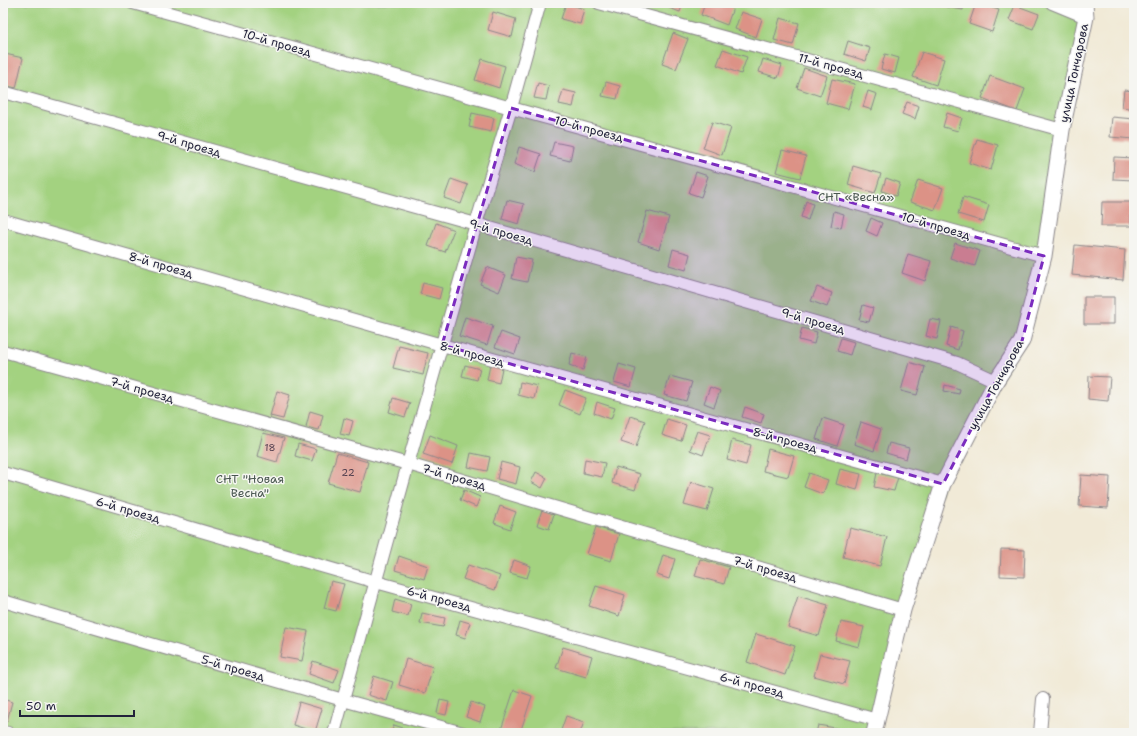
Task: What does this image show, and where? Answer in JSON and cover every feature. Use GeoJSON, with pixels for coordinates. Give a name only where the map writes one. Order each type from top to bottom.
{"type":"FeatureCollection","features":[{"type":"Feature","properties":{"kind":"street","name":"10-й проезд"},"geometry":{"type":"LineString","coordinates":[[133,3],[1044,256]]}},
{"type":"Feature","properties":{"kind":"street"},"geometry":{"type":"LineString","coordinates":[[334,733],[408,464],[540,3]]}},
{"type":"Feature","properties":{"kind":"street","name":"11-й проезд"},"geometry":{"type":"LineString","coordinates":[[599,3],[1062,130]]}},
{"type":"Feature","properties":{"kind":"street"},"geometry":{"type":"LineString","coordinates":[[1052,3],[1086,10]]}},
{"type":"Feature","properties":{"kind":"street","name":"улица Гончарова"},"geometry":{"type":"LineString","coordinates":[[875,726],[903,610],[943,484],[996,380],[1022,341],[1044,256],[1062,130],[1086,10]]}},
{"type":"Feature","properties":{"kind":"street","name":"9-й проезд"},"geometry":{"type":"LineString","coordinates":[[3,92],[476,224],[956,363],[996,380]]}},
{"type":"Feature","properties":{"kind":"street","name":"8-й проезд"},"geometry":{"type":"LineString","coordinates":[[3,220],[442,346],[943,484]]}},
{"type":"Feature","properties":{"kind":"street","name":"7-й проезд"},"geometry":{"type":"LineString","coordinates":[[3,351],[408,464],[903,610]]}},
{"type":"Feature","properties":{"kind":"street","name":"6-й проезд"},"geometry":{"type":"LineString","coordinates":[[3,473],[875,726]]}},
{"type":"Feature","properties":{"kind":"street","name":"5-й проезд"},"geometry":{"type":"LineString","coordinates":[[3,601],[343,700],[463,733]]}},
{"type":"Feature","properties":{"kind":"street"},"geometry":{"type":"LineString","coordinates":[[1040,733],[1043,698]]}},
{"type":"Feature","properties":{"kind":"street"},"geometry":{"type":"LineString","coordinates":[[3,732],[8,733]]}},
{"type":"Feature","properties":{"kind":"highlighted area"},"geometry":{"type":"Polygon","coordinates":[[[511,108],[1044,256],[1022,341],[996,381],[943,484],[442,345],[511,108]]]}},
{"type":"Feature","properties":{"kind":"green space"},"geometry":{"type":"Polygon","coordinates":[[[3,3],[1085,3],[1022,341],[943,484],[874,733],[3,733],[3,3]]]}},
{"type":"Feature","properties":{"kind":"building"},"geometry":{"type":"Polygon","coordinates":[[[566,3],[584,9],[580,24],[561,19],[566,3]]]}},
{"type":"Feature","properties":{"kind":"building"},"geometry":{"type":"Polygon","coordinates":[[[671,3],[683,3],[680,12],[669,8],[671,3]]]}},
{"type":"Feature","properties":{"kind":"building"},"geometry":{"type":"Polygon","coordinates":[[[705,3],[728,3],[734,5],[727,25],[701,15],[705,3]]]}},
{"type":"Feature","properties":{"kind":"building"},"geometry":{"type":"Polygon","coordinates":[[[937,3],[964,3],[963,10],[936,5],[937,3]]]}},
{"type":"Feature","properties":{"kind":"building"},"geometry":{"type":"Polygon","coordinates":[[[976,3],[999,10],[992,32],[969,24],[976,3]]]}},
{"type":"Feature","properties":{"kind":"building"},"geometry":{"type":"Polygon","coordinates":[[[1015,5],[1039,14],[1033,29],[1009,20],[1015,5]]]}},
{"type":"Feature","properties":{"kind":"building"},"geometry":{"type":"Polygon","coordinates":[[[493,12],[516,19],[512,37],[488,30],[493,12]]]}},
{"type":"Feature","properties":{"kind":"building"},"geometry":{"type":"Polygon","coordinates":[[[741,12],[762,19],[756,37],[735,29],[741,12]]]}},
{"type":"Feature","properties":{"kind":"building"},"geometry":{"type":"Polygon","coordinates":[[[780,18],[799,23],[793,45],[774,40],[780,18]]]}},
{"type":"Feature","properties":{"kind":"building"},"geometry":{"type":"Polygon","coordinates":[[[673,33],[688,39],[676,69],[662,64],[673,33]]]}},
{"type":"Feature","properties":{"kind":"building"},"geometry":{"type":"Polygon","coordinates":[[[848,41],[870,48],[866,61],[844,54],[848,41]]]}},
{"type":"Feature","properties":{"kind":"building"},"geometry":{"type":"Polygon","coordinates":[[[723,49],[747,57],[741,74],[717,65],[723,49]]]}},
{"type":"Feature","properties":{"kind":"building"},"geometry":{"type":"Polygon","coordinates":[[[922,52],[944,59],[936,85],[913,77],[922,52]]]}},
{"type":"Feature","properties":{"kind":"building"},"geometry":{"type":"Polygon","coordinates":[[[5,54],[23,58],[16,88],[3,85],[3,63],[5,54]]]}},
{"type":"Feature","properties":{"kind":"building"},"geometry":{"type":"Polygon","coordinates":[[[885,54],[899,58],[895,73],[881,69],[885,54]]]}},
{"type":"Feature","properties":{"kind":"building"},"geometry":{"type":"Polygon","coordinates":[[[482,59],[505,66],[499,88],[475,80],[482,59]]]}},
{"type":"Feature","properties":{"kind":"building"},"geometry":{"type":"Polygon","coordinates":[[[763,59],[782,65],[778,78],[759,72],[763,59]]]}},
{"type":"Feature","properties":{"kind":"building"},"geometry":{"type":"Polygon","coordinates":[[[804,68],[827,76],[820,96],[797,88],[804,68]]]}},
{"type":"Feature","properties":{"kind":"building"},"geometry":{"type":"Polygon","coordinates":[[[990,76],[1025,89],[1017,111],[982,98],[990,76]]]}},
{"type":"Feature","properties":{"kind":"building"},"geometry":{"type":"Polygon","coordinates":[[[832,79],[855,84],[848,109],[826,103],[832,79]]]}},
{"type":"Feature","properties":{"kind":"building"},"geometry":{"type":"Polygon","coordinates":[[[606,82],[620,86],[617,99],[602,96],[606,82]]]}},
{"type":"Feature","properties":{"kind":"building"},"geometry":{"type":"Polygon","coordinates":[[[538,83],[549,86],[546,100],[534,98],[538,83]]]}},
{"type":"Feature","properties":{"kind":"building"},"geometry":{"type":"Polygon","coordinates":[[[563,90],[576,93],[573,107],[559,104],[563,90]]]}},
{"type":"Feature","properties":{"kind":"building"},"geometry":{"type":"Polygon","coordinates":[[[1124,90],[1134,91],[1134,109],[1122,107],[1124,90]]]}},
{"type":"Feature","properties":{"kind":"building"},"geometry":{"type":"Polygon","coordinates":[[[868,91],[877,94],[872,110],[863,107],[868,91]]]}},
{"type":"Feature","properties":{"kind":"building"},"geometry":{"type":"Polygon","coordinates":[[[907,102],[919,106],[915,119],[902,114],[907,102]]]}},
{"type":"Feature","properties":{"kind":"building"},"geometry":{"type":"Polygon","coordinates":[[[472,113],[494,118],[491,132],[469,127],[472,113]]]}},
{"type":"Feature","properties":{"kind":"building"},"geometry":{"type":"Polygon","coordinates":[[[947,113],[962,118],[958,131],[943,127],[947,113]]]}},
{"type":"Feature","properties":{"kind":"building"},"geometry":{"type":"Polygon","coordinates":[[[1112,117],[1134,119],[1134,139],[1110,137],[1112,117]]]}},
{"type":"Feature","properties":{"kind":"building"},"geometry":{"type":"Polygon","coordinates":[[[712,122],[731,128],[722,155],[703,148],[712,122]]]}},
{"type":"Feature","properties":{"kind":"building"},"geometry":{"type":"Polygon","coordinates":[[[977,139],[998,145],[991,170],[969,163],[977,139]]]}},
{"type":"Feature","properties":{"kind":"building"},"geometry":{"type":"Polygon","coordinates":[[[554,142],[573,146],[570,161],[550,156],[554,142]]]}},
{"type":"Feature","properties":{"kind":"building"},"geometry":{"type":"Polygon","coordinates":[[[519,147],[541,154],[535,172],[514,164],[519,147]]]}},
{"type":"Feature","properties":{"kind":"building"},"geometry":{"type":"Polygon","coordinates":[[[782,150],[806,156],[800,178],[776,172],[782,150]]]}},
{"type":"Feature","properties":{"kind":"building"},"geometry":{"type":"Polygon","coordinates":[[[1114,157],[1134,158],[1134,180],[1113,179],[1114,157]]]}},
{"type":"Feature","properties":{"kind":"building"},"geometry":{"type":"Polygon","coordinates":[[[853,166],[881,174],[875,193],[848,185],[853,166]]]}},
{"type":"Feature","properties":{"kind":"building"},"geometry":{"type":"Polygon","coordinates":[[[696,172],[708,176],[701,197],[689,193],[696,172]]]}},
{"type":"Feature","properties":{"kind":"building"},"geometry":{"type":"Polygon","coordinates":[[[886,178],[900,183],[896,196],[882,191],[886,178]]]}},
{"type":"Feature","properties":{"kind":"building"},"geometry":{"type":"Polygon","coordinates":[[[451,179],[468,185],[461,204],[444,198],[451,179]]]}},
{"type":"Feature","properties":{"kind":"building"},"geometry":{"type":"Polygon","coordinates":[[[918,180],[943,188],[935,210],[910,202],[918,180]]]}},
{"type":"Feature","properties":{"kind":"building"},"geometry":{"type":"Polygon","coordinates":[[[963,197],[989,205],[984,222],[958,214],[963,197]]]}},
{"type":"Feature","properties":{"kind":"building"},"geometry":{"type":"Polygon","coordinates":[[[507,200],[524,204],[519,224],[502,219],[507,200]]]}},
{"type":"Feature","properties":{"kind":"building"},"geometry":{"type":"Polygon","coordinates":[[[806,201],[813,204],[808,220],[801,217],[806,201]]]}},
{"type":"Feature","properties":{"kind":"building"},"geometry":{"type":"Polygon","coordinates":[[[1102,202],[1131,202],[1131,226],[1101,226],[1102,202]]]}},
{"type":"Feature","properties":{"kind":"building"},"geometry":{"type":"Polygon","coordinates":[[[647,211],[669,217],[659,249],[638,242],[647,211]]]}},
{"type":"Feature","properties":{"kind":"building"},"geometry":{"type":"Polygon","coordinates":[[[834,211],[844,214],[841,228],[831,226],[834,211]]]}},
{"type":"Feature","properties":{"kind":"building"},"geometry":{"type":"Polygon","coordinates":[[[871,218],[882,223],[877,236],[866,231],[871,218]]]}},
{"type":"Feature","properties":{"kind":"building"},"geometry":{"type":"Polygon","coordinates":[[[436,223],[454,230],[445,252],[428,246],[436,223]]]}},
{"type":"Feature","properties":{"kind":"building"},"geometry":{"type":"Polygon","coordinates":[[[955,243],[980,251],[975,266],[950,258],[955,243]]]}},
{"type":"Feature","properties":{"kind":"building"},"geometry":{"type":"Polygon","coordinates":[[[1075,245],[1125,250],[1123,280],[1072,275],[1075,245]]]}},
{"type":"Feature","properties":{"kind":"building"},"geometry":{"type":"Polygon","coordinates":[[[673,249],[690,254],[686,270],[669,265],[673,249]]]}},
{"type":"Feature","properties":{"kind":"building"},"geometry":{"type":"Polygon","coordinates":[[[908,254],[931,261],[925,281],[902,273],[908,254]]]}},
{"type":"Feature","properties":{"kind":"building"},"geometry":{"type":"Polygon","coordinates":[[[516,257],[532,260],[527,282],[512,279],[516,257]]]}},
{"type":"Feature","properties":{"kind":"building"},"geometry":{"type":"Polygon","coordinates":[[[487,267],[506,275],[499,292],[480,284],[487,267]]]}},
{"type":"Feature","properties":{"kind":"building"},"geometry":{"type":"Polygon","coordinates":[[[423,283],[442,288],[439,299],[420,294],[423,283]]]}},
{"type":"Feature","properties":{"kind":"building"},"geometry":{"type":"Polygon","coordinates":[[[817,287],[832,293],[827,307],[811,301],[817,287]]]}},
{"type":"Feature","properties":{"kind":"building"},"geometry":{"type":"Polygon","coordinates":[[[1084,297],[1114,297],[1114,324],[1084,324],[1084,297]]]}},
{"type":"Feature","properties":{"kind":"building"},"geometry":{"type":"Polygon","coordinates":[[[863,305],[873,308],[869,322],[859,320],[863,305]]]}},
{"type":"Feature","properties":{"kind":"building"},"geometry":{"type":"Polygon","coordinates":[[[465,317],[493,326],[487,345],[459,336],[465,317]]]}},
{"type":"Feature","properties":{"kind":"building"},"geometry":{"type":"Polygon","coordinates":[[[930,319],[941,321],[937,339],[926,336],[930,319]]]}},
{"type":"Feature","properties":{"kind":"building"},"geometry":{"type":"Polygon","coordinates":[[[951,327],[963,331],[958,350],[946,346],[951,327]]]}},
{"type":"Feature","properties":{"kind":"building"},"geometry":{"type":"Polygon","coordinates":[[[802,328],[817,332],[814,344],[799,340],[802,328]]]}},
{"type":"Feature","properties":{"kind":"building"},"geometry":{"type":"Polygon","coordinates":[[[501,332],[520,339],[515,354],[495,347],[501,332]]]}},
{"type":"Feature","properties":{"kind":"building"},"geometry":{"type":"Polygon","coordinates":[[[841,338],[854,342],[850,355],[837,351],[841,338]]]}},
{"type":"Feature","properties":{"kind":"building"},"geometry":{"type":"Polygon","coordinates":[[[399,346],[428,353],[423,375],[393,368],[399,346]]]}},
{"type":"Feature","properties":{"kind":"building"},"geometry":{"type":"Polygon","coordinates":[[[572,353],[587,357],[583,370],[569,365],[572,353]]]}},
{"type":"Feature","properties":{"kind":"building"},"geometry":{"type":"Polygon","coordinates":[[[909,362],[925,367],[917,395],[901,391],[909,362]]]}},
{"type":"Feature","properties":{"kind":"building"},"geometry":{"type":"Polygon","coordinates":[[[619,364],[636,369],[631,387],[614,382],[619,364]]]}},
{"type":"Feature","properties":{"kind":"building"},"geometry":{"type":"Polygon","coordinates":[[[465,365],[480,369],[477,380],[462,376],[465,365]]]}},
{"type":"Feature","properties":{"kind":"building"},"geometry":{"type":"Polygon","coordinates":[[[490,365],[502,368],[499,383],[487,380],[490,365]]]}},
{"type":"Feature","properties":{"kind":"building"},"geometry":{"type":"Polygon","coordinates":[[[670,376],[692,382],[686,401],[664,395],[670,376]]]}},
{"type":"Feature","properties":{"kind":"building"},"geometry":{"type":"Polygon","coordinates":[[[1089,376],[1110,377],[1108,401],[1088,399],[1089,376]]]}},
{"type":"Feature","properties":{"kind":"building"},"geometry":{"type":"Polygon","coordinates":[[[520,382],[537,386],[534,399],[518,395],[520,382]]]}},
{"type":"Feature","properties":{"kind":"building"},"geometry":{"type":"Polygon","coordinates":[[[945,385],[960,389],[959,394],[944,391],[945,385]]]}},
{"type":"Feature","properties":{"kind":"building"},"geometry":{"type":"Polygon","coordinates":[[[710,387],[720,391],[714,407],[704,403],[710,387]]]}},
{"type":"Feature","properties":{"kind":"building"},"geometry":{"type":"Polygon","coordinates":[[[565,390],[586,398],[580,414],[559,405],[565,390]]]}},
{"type":"Feature","properties":{"kind":"building"},"geometry":{"type":"Polygon","coordinates":[[[277,391],[290,395],[283,419],[270,416],[277,391]]]}},
{"type":"Feature","properties":{"kind":"building"},"geometry":{"type":"Polygon","coordinates":[[[393,398],[410,403],[405,417],[389,412],[393,398]]]}},
{"type":"Feature","properties":{"kind":"building"},"geometry":{"type":"Polygon","coordinates":[[[597,402],[615,408],[611,419],[594,413],[597,402]]]}},
{"type":"Feature","properties":{"kind":"building"},"geometry":{"type":"Polygon","coordinates":[[[745,407],[764,414],[761,423],[742,417],[745,407]]]}},
{"type":"Feature","properties":{"kind":"building"},"geometry":{"type":"Polygon","coordinates":[[[310,411],[323,415],[319,430],[306,427],[310,411]]]}},
{"type":"Feature","properties":{"kind":"building"},"geometry":{"type":"Polygon","coordinates":[[[630,416],[645,421],[636,447],[621,442],[630,416]]]}},
{"type":"Feature","properties":{"kind":"building"},"geometry":{"type":"Polygon","coordinates":[[[344,418],[353,421],[349,436],[340,434],[344,418]]]}},
{"type":"Feature","properties":{"kind":"building"},"geometry":{"type":"Polygon","coordinates":[[[823,418],[844,425],[837,446],[816,439],[823,418]]]}},
{"type":"Feature","properties":{"kind":"building"},"geometry":{"type":"Polygon","coordinates":[[[667,419],[686,425],[681,441],[662,435],[667,419]]]}},
{"type":"Feature","properties":{"kind":"building"},"geometry":{"type":"Polygon","coordinates":[[[861,422],[881,429],[874,451],[854,444],[861,422]]]}},
{"type":"Feature","properties":{"kind":"building"},"geometry":{"type":"Polygon","coordinates":[[[697,431],[710,435],[703,455],[690,450],[697,431]]]}},
{"type":"Feature","properties":{"kind":"building"},"geometry":{"type":"Polygon","coordinates":[[[263,433],[284,438],[277,462],[257,456],[263,433]]]}},
{"type":"Feature","properties":{"kind":"building"},"geometry":{"type":"Polygon","coordinates":[[[430,435],[458,446],[452,464],[423,454],[430,435]]]}},
{"type":"Feature","properties":{"kind":"building"},"geometry":{"type":"Polygon","coordinates":[[[732,440],[751,445],[746,465],[727,460],[732,440]]]}},
{"type":"Feature","properties":{"kind":"building"},"geometry":{"type":"Polygon","coordinates":[[[889,443],[909,448],[906,459],[886,453],[889,443]]]}},
{"type":"Feature","properties":{"kind":"building"},"geometry":{"type":"Polygon","coordinates":[[[298,444],[316,449],[312,461],[295,456],[298,444]]]}},
{"type":"Feature","properties":{"kind":"building"},"geometry":{"type":"Polygon","coordinates":[[[768,449],[794,456],[788,477],[763,471],[768,449]]]}},
{"type":"Feature","properties":{"kind":"building"},"geometry":{"type":"Polygon","coordinates":[[[337,453],[368,462],[360,492],[328,483],[337,453]]]}},
{"type":"Feature","properties":{"kind":"building"},"geometry":{"type":"Polygon","coordinates":[[[471,453],[490,457],[487,471],[468,467],[471,453]]]}},
{"type":"Feature","properties":{"kind":"building"},"geometry":{"type":"Polygon","coordinates":[[[585,459],[605,463],[602,477],[583,473],[585,459]]]}},
{"type":"Feature","properties":{"kind":"building"},"geometry":{"type":"Polygon","coordinates":[[[501,462],[520,467],[516,484],[497,479],[501,462]]]}},
{"type":"Feature","properties":{"kind":"building"},"geometry":{"type":"Polygon","coordinates":[[[616,467],[640,474],[635,490],[612,483],[616,467]]]}},
{"type":"Feature","properties":{"kind":"building"},"geometry":{"type":"Polygon","coordinates":[[[840,469],[861,474],[857,490],[836,484],[840,469]]]}},
{"type":"Feature","properties":{"kind":"building"},"geometry":{"type":"Polygon","coordinates":[[[536,472],[547,478],[542,488],[531,482],[536,472]]]}},
{"type":"Feature","properties":{"kind":"building"},"geometry":{"type":"Polygon","coordinates":[[[809,473],[828,480],[823,494],[804,487],[809,473]]]}},
{"type":"Feature","properties":{"kind":"building"},"geometry":{"type":"Polygon","coordinates":[[[877,473],[898,477],[894,491],[874,487],[877,473]]]}},
{"type":"Feature","properties":{"kind":"building"},"geometry":{"type":"Polygon","coordinates":[[[1081,475],[1110,477],[1108,508],[1079,506],[1081,475]]]}},
{"type":"Feature","properties":{"kind":"building"},"geometry":{"type":"Polygon","coordinates":[[[691,482],[714,489],[707,511],[684,505],[691,482]]]}},
{"type":"Feature","properties":{"kind":"building"},"geometry":{"type":"Polygon","coordinates":[[[464,490],[480,497],[476,507],[460,500],[464,490]]]}},
{"type":"Feature","properties":{"kind":"building"},"geometry":{"type":"Polygon","coordinates":[[[500,506],[516,512],[510,529],[494,523],[500,506]]]}},
{"type":"Feature","properties":{"kind":"building"},"geometry":{"type":"Polygon","coordinates":[[[542,510],[554,514],[549,529],[537,525],[542,510]]]}},
{"type":"Feature","properties":{"kind":"building"},"geometry":{"type":"Polygon","coordinates":[[[596,527],[619,534],[611,561],[587,554],[596,527]]]}},
{"type":"Feature","properties":{"kind":"building"},"geometry":{"type":"Polygon","coordinates":[[[850,528],[887,537],[880,566],[843,557],[850,528]]]}},
{"type":"Feature","properties":{"kind":"building"},"geometry":{"type":"Polygon","coordinates":[[[1001,549],[1025,550],[1024,577],[1000,576],[1001,549]]]}},
{"type":"Feature","properties":{"kind":"building"},"geometry":{"type":"Polygon","coordinates":[[[663,555],[675,559],[669,579],[657,575],[663,555]]]}},
{"type":"Feature","properties":{"kind":"building"},"geometry":{"type":"Polygon","coordinates":[[[399,556],[428,566],[424,579],[395,570],[399,556]]]}},
{"type":"Feature","properties":{"kind":"building"},"geometry":{"type":"Polygon","coordinates":[[[700,559],[729,567],[724,584],[695,576],[700,559]]]}},
{"type":"Feature","properties":{"kind":"building"},"geometry":{"type":"Polygon","coordinates":[[[514,560],[531,566],[527,578],[510,573],[514,560]]]}},
{"type":"Feature","properties":{"kind":"building"},"geometry":{"type":"Polygon","coordinates":[[[468,565],[500,576],[495,590],[463,579],[468,565]]]}},
{"type":"Feature","properties":{"kind":"building"},"geometry":{"type":"Polygon","coordinates":[[[331,581],[344,584],[336,611],[324,608],[331,581]]]}},
{"type":"Feature","properties":{"kind":"building"},"geometry":{"type":"Polygon","coordinates":[[[596,586],[625,595],[619,616],[589,606],[596,586]]]}},
{"type":"Feature","properties":{"kind":"building"},"geometry":{"type":"Polygon","coordinates":[[[798,596],[828,605],[819,636],[788,627],[798,596]]]}},
{"type":"Feature","properties":{"kind":"building"},"geometry":{"type":"Polygon","coordinates":[[[395,599],[411,604],[408,616],[392,612],[395,599]]]}},
{"type":"Feature","properties":{"kind":"building"},"geometry":{"type":"Polygon","coordinates":[[[422,613],[445,618],[443,627],[420,623],[422,613]]]}},
{"type":"Feature","properties":{"kind":"building"},"geometry":{"type":"Polygon","coordinates":[[[460,620],[470,623],[465,638],[456,635],[460,620]]]}},
{"type":"Feature","properties":{"kind":"building"},"geometry":{"type":"Polygon","coordinates":[[[841,622],[864,627],[859,647],[836,641],[841,622]]]}},
{"type":"Feature","properties":{"kind":"building"},"geometry":{"type":"Polygon","coordinates":[[[286,627],[308,631],[302,661],[280,657],[286,627]]]}},
{"type":"Feature","properties":{"kind":"building"},"geometry":{"type":"Polygon","coordinates":[[[756,634],[795,646],[785,675],[747,662],[756,634]]]}},
{"type":"Feature","properties":{"kind":"building"},"geometry":{"type":"Polygon","coordinates":[[[563,647],[592,656],[586,677],[556,668],[563,647]]]}},
{"type":"Feature","properties":{"kind":"building"},"geometry":{"type":"Polygon","coordinates":[[[820,654],[850,661],[844,684],[814,676],[820,654]]]}},
{"type":"Feature","properties":{"kind":"building"},"geometry":{"type":"Polygon","coordinates":[[[406,659],[433,667],[425,693],[399,685],[406,659]]]}},
{"type":"Feature","properties":{"kind":"building"},"geometry":{"type":"Polygon","coordinates":[[[313,661],[339,670],[334,683],[309,674],[313,661]]]}},
{"type":"Feature","properties":{"kind":"building"},"geometry":{"type":"Polygon","coordinates":[[[374,676],[393,682],[387,701],[368,695],[374,676]]]}},
{"type":"Feature","properties":{"kind":"building"},"geometry":{"type":"Polygon","coordinates":[[[514,690],[532,696],[520,733],[500,733],[514,690]]]}},
{"type":"Feature","properties":{"kind":"building"},"geometry":{"type":"Polygon","coordinates":[[[3,699],[12,702],[7,721],[3,720],[3,699]]]}},
{"type":"Feature","properties":{"kind":"building"},"geometry":{"type":"Polygon","coordinates":[[[440,700],[449,702],[446,715],[437,713],[440,700]]]}},
{"type":"Feature","properties":{"kind":"building"},"geometry":{"type":"Polygon","coordinates":[[[299,702],[322,709],[315,732],[293,725],[299,702]]]}},
{"type":"Feature","properties":{"kind":"building"},"geometry":{"type":"Polygon","coordinates":[[[471,702],[485,707],[480,722],[466,717],[471,702]]]}},
{"type":"Feature","properties":{"kind":"building"},"geometry":{"type":"Polygon","coordinates":[[[566,716],[584,722],[580,733],[560,733],[566,716]]]}},
{"type":"Feature","properties":{"kind":"building"},"geometry":{"type":"Polygon","coordinates":[[[394,725],[412,731],[411,733],[391,733],[394,725]]]}},
{"type":"Feature","properties":{"kind":"building"},"geometry":{"type":"Polygon","coordinates":[[[818,725],[841,729],[840,733],[816,733],[818,725]]]}},
{"type":"Feature","properties":{"kind":"park label","name":"СНТ «Весна»"},"geometry":{"type":"Point","coordinates":[856,197]}},
{"type":"Feature","properties":{"kind":"park label","name":"СНТ \"Новая Весна\""},"geometry":{"type":"Point","coordinates":[250,486]}}]}
